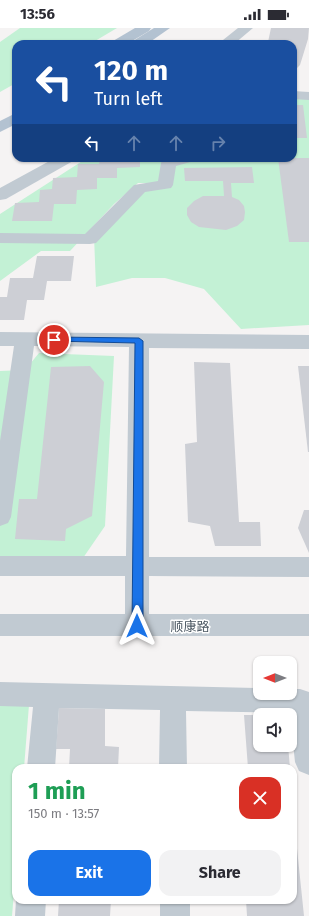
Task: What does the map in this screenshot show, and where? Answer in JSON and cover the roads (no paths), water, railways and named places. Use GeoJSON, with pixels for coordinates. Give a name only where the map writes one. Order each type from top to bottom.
{"type":"FeatureCollection","features":[{"type":"Feature","properties":{"kind":"main road"},"geometry":{"type":"LineString","coordinates":[[124,40],[144,28]]}},
{"type":"Feature","properties":{"kind":"main road"},"geometry":{"type":"LineString","coordinates":[[144,40],[162,28]]}},
{"type":"Feature","properties":{"kind":"main road"},"geometry":{"type":"LineString","coordinates":[[0,114],[12,108]]}},
{"type":"Feature","properties":{"kind":"main road"},"geometry":{"type":"LineString","coordinates":[[0,127],[12,120]]}},
{"type":"Feature","properties":{"kind":"street"},"geometry":{"type":"LineString","coordinates":[[230,40],[246,28]]}},
{"type":"Feature","properties":{"kind":"street"},"geometry":{"type":"LineString","coordinates":[[297,95],[309,96]]}},
{"type":"Feature","properties":{"kind":"street"},"geometry":{"type":"LineString","coordinates":[[0,195],[60,162]]}},
{"type":"Feature","properties":{"kind":"street"},"geometry":{"type":"LineString","coordinates":[[0,238],[90,239],[140,188],[165,185],[169,163],[173,162]]}},
{"type":"Feature","properties":{"kind":"street"},"geometry":{"type":"LineString","coordinates":[[0,339],[309,342]]}},
{"type":"Feature","properties":{"kind":"street"},"geometry":{"type":"LineString","coordinates":[[0,517],[25,339]]}},
{"type":"Feature","properties":{"kind":"street"},"geometry":{"type":"LineString","coordinates":[[137,626],[139,341]]}},
{"type":"Feature","properties":{"kind":"street"},"geometry":{"type":"LineString","coordinates":[[0,566],[309,567]]}},
{"type":"Feature","properties":{"kind":"street","name":"顺康路"},"geometry":{"type":"LineString","coordinates":[[0,625],[309,625]]}},
{"type":"Feature","properties":{"kind":"street"},"geometry":{"type":"LineString","coordinates":[[0,694],[300,700],[309,762]]}},
{"type":"Feature","properties":{"kind":"street"},"geometry":{"type":"LineString","coordinates":[[42,764],[47,695]]}},
{"type":"Feature","properties":{"kind":"street"},"geometry":{"type":"LineString","coordinates":[[173,698],[173,764]]}},
{"type":"Feature","properties":{"kind":"street"},"geometry":{"type":"LineString","coordinates":[[30,916],[31,904]]}},
{"type":"Feature","properties":{"kind":"street"},"geometry":{"type":"LineString","coordinates":[[175,904],[175,916]]}}]}
